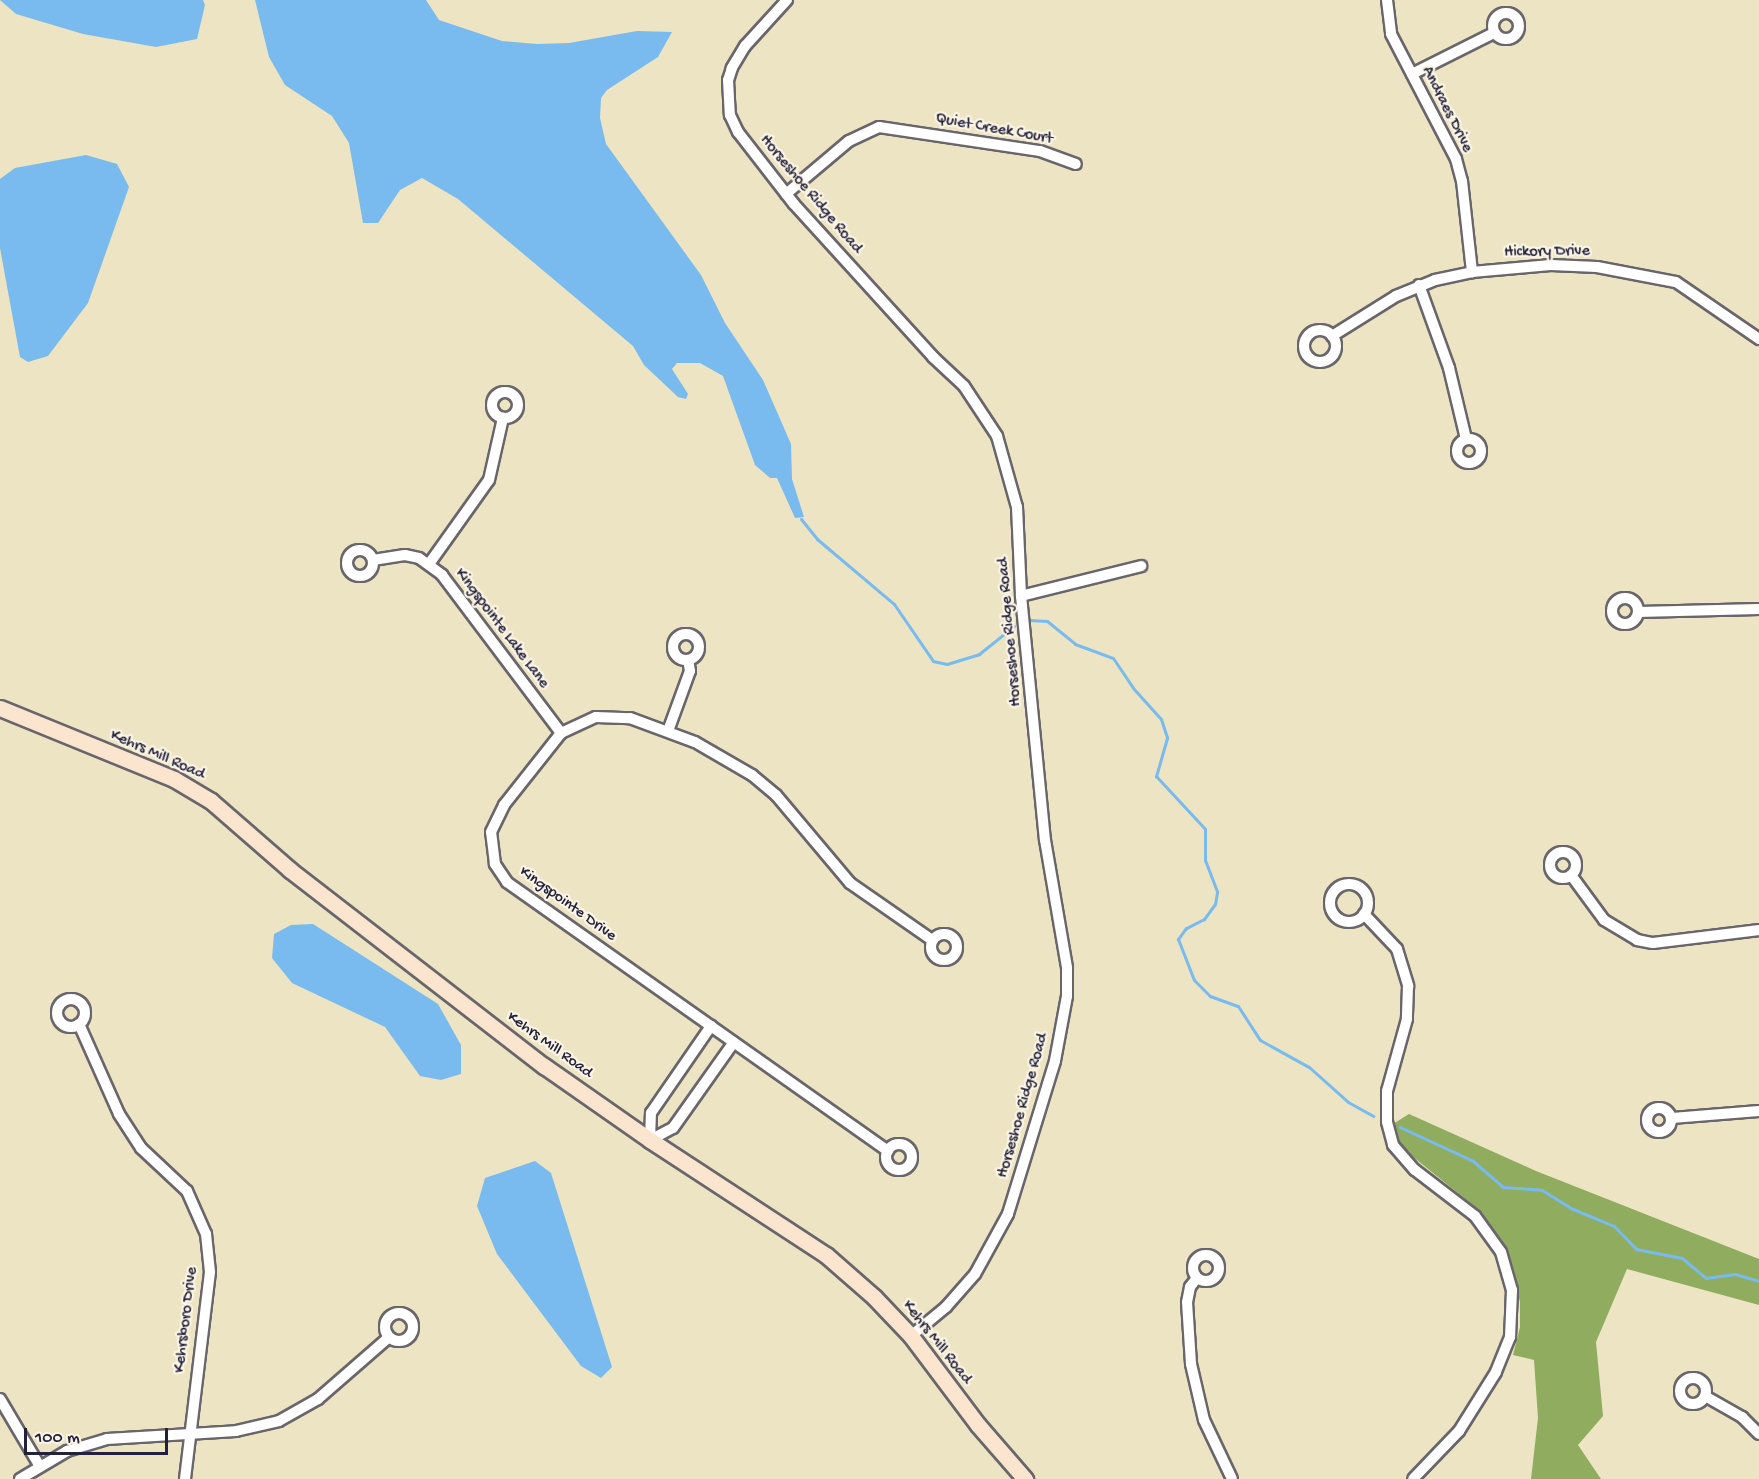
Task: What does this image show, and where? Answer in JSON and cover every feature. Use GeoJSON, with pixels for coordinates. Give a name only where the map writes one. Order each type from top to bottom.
{"type":"FeatureCollection","features":[{"type":"Feature","properties":{"kind":"main road","name":"Kehrs Mill Road"},"geometry":{"type":"LineString","coordinates":[[0,708],[147,767],[211,801],[290,870],[420,973],[650,1140],[826,1255],[874,1297],[911,1336],[965,1409],[1025,1479]]}},
{"type":"Feature","properties":{"kind":"street","name":"Horseshoe Ridge Road"},"geometry":{"type":"LineString","coordinates":[[787,0],[745,46],[728,80],[730,115],[738,132],[786,194],[933,357],[964,386],[997,436],[1017,507],[1021,596],[1045,840],[1067,968],[1067,996],[1055,1061],[1008,1214],[975,1274],[946,1307],[911,1336]]}},
{"type":"Feature","properties":{"kind":"street","name":"Andraes Drive"},"geometry":{"type":"LineString","coordinates":[[1387,0],[1391,34],[1456,159],[1462,181],[1472,272]]}},
{"type":"Feature","properties":{"kind":"street"},"geometry":{"type":"LineString","coordinates":[[1412,74],[1494,33]]}},
{"type":"Feature","properties":{"kind":"street","name":"Quiet Creek Court"},"geometry":{"type":"LineString","coordinates":[[786,194],[849,141],[879,127],[1040,151],[1076,164]]}},
{"type":"Feature","properties":{"kind":"street","name":"Hickory Drive"},"geometry":{"type":"LineString","coordinates":[[1332,336],[1419,285],[1472,272],[1551,265],[1597,267],[1660,278],[1692,291],[1759,339]]}},
{"type":"Feature","properties":{"kind":"street"},"geometry":{"type":"LineString","coordinates":[[1419,285],[1449,368],[1466,439]]}},
{"type":"Feature","properties":{"kind":"street"},"geometry":{"type":"LineString","coordinates":[[429,564],[489,480],[503,418]]}},
{"type":"Feature","properties":{"kind":"street","name":"Kingspointe Lake Lane"},"geometry":{"type":"LineString","coordinates":[[373,561],[405,555],[429,564],[442,575],[561,733]]}},
{"type":"Feature","properties":{"kind":"street"},"geometry":{"type":"LineString","coordinates":[[1021,596],[1141,566]]}},
{"type":"Feature","properties":{"kind":"street"},"geometry":{"type":"LineString","coordinates":[[1638,612],[1759,609]]}},
{"type":"Feature","properties":{"kind":"street"},"geometry":{"type":"LineString","coordinates":[[668,731],[690,671],[688,660]]}},
{"type":"Feature","properties":{"kind":"street","name":"Kingspointe Drive"},"geometry":{"type":"LineString","coordinates":[[888,1150],[521,893],[495,864],[491,832],[498,814],[561,733],[596,717],[615,716],[668,731],[695,742],[752,775],[776,795],[850,883],[932,940]]}},
{"type":"Feature","properties":{"kind":"street"},"geometry":{"type":"LineString","coordinates":[[1571,875],[1604,920],[1637,940],[1653,943],[1759,930]]}},
{"type":"Feature","properties":{"kind":"street"},"geometry":{"type":"LineString","coordinates":[[1364,914],[1397,949],[1408,986],[1407,1019],[1387,1091],[1387,1122],[1393,1145],[1415,1170],[1475,1216],[1501,1252],[1512,1290],[1510,1337],[1496,1372],[1459,1431],[1413,1479]]}},
{"type":"Feature","properties":{"kind":"street","name":"Kehrsboro Drive"},"geometry":{"type":"LineString","coordinates":[[80,1024],[119,1114],[141,1148],[187,1191],[204,1226],[210,1272],[188,1434],[185,1479]]}},
{"type":"Feature","properties":{"kind":"street"},"geometry":{"type":"LineString","coordinates":[[711,1026],[651,1113],[650,1140],[673,1128],[734,1042]]}},
{"type":"Feature","properties":{"kind":"street"},"geometry":{"type":"LineString","coordinates":[[1671,1118],[1759,1111]]}},
{"type":"Feature","properties":{"kind":"street"},"geometry":{"type":"LineString","coordinates":[[1197,1278],[1190,1287],[1187,1302],[1191,1364],[1204,1420],[1232,1479]]}},
{"type":"Feature","properties":{"kind":"street"},"geometry":{"type":"LineString","coordinates":[[20,1479],[39,1465],[107,1439],[249,1430],[292,1414],[318,1399],[388,1337]]}},
{"type":"Feature","properties":{"kind":"street"},"geometry":{"type":"LineString","coordinates":[[1705,1396],[1742,1417],[1759,1434]]}},
{"type":"Feature","properties":{"kind":"street"},"geometry":{"type":"LineString","coordinates":[[0,1399],[39,1465]]}},
{"type":"Feature","properties":{"kind":"green space"},"geometry":{"type":"Polygon","coordinates":[[[1409,1114],[1536,1171],[1759,1259],[1759,1305],[1627,1269],[1596,1342],[1603,1416],[1578,1445],[1601,1479],[1531,1479],[1538,1418],[1534,1360],[1513,1355],[1520,1327],[1520,1302],[1508,1253],[1474,1206],[1402,1148],[1393,1124],[1409,1114]]]}},
{"type":"Feature","properties":{"kind":"water"},"geometry":{"type":"Polygon","coordinates":[[[0,0],[203,0],[205,5],[197,39],[156,47],[83,34],[16,14],[0,0]]]}},
{"type":"Feature","properties":{"kind":"water"},"geometry":{"type":"Polygon","coordinates":[[[255,0],[426,0],[439,20],[502,41],[537,44],[569,43],[637,31],[672,32],[658,57],[607,90],[601,98],[600,118],[606,144],[701,275],[725,323],[763,380],[791,444],[792,479],[804,517],[795,518],[777,478],[770,478],[755,465],[723,376],[700,363],[677,363],[672,369],[688,394],[686,399],[678,397],[644,365],[633,346],[458,199],[422,178],[400,190],[378,223],[363,223],[349,143],[332,116],[285,85],[269,57],[255,0]]]}},
{"type":"Feature","properties":{"kind":"water"},"geometry":{"type":"Polygon","coordinates":[[[86,155],[117,164],[129,187],[88,303],[48,356],[28,362],[20,357],[0,248],[0,179],[15,168],[86,155]]]}},
{"type":"Feature","properties":{"kind":"water"},"geometry":{"type":"Polygon","coordinates":[[[313,924],[438,1004],[461,1045],[461,1074],[441,1080],[420,1076],[385,1027],[292,983],[272,958],[274,934],[291,925],[313,924]]]}},
{"type":"Feature","properties":{"kind":"water"},"geometry":{"type":"Polygon","coordinates":[[[535,1161],[551,1173],[612,1367],[601,1378],[581,1366],[497,1254],[477,1206],[485,1178],[535,1161]]]}},
{"type":"Feature","properties":{"kind":"waterway"},"geometry":{"type":"LineString","coordinates":[[801,519],[817,539],[894,604],[933,661],[947,664],[979,654],[1014,626]]}},
{"type":"Feature","properties":{"kind":"waterway"},"geometry":{"type":"LineString","coordinates":[[1029,620],[1047,621],[1075,644],[1113,658],[1133,688],[1161,719],[1167,738],[1156,776],[1205,829],[1205,860],[1217,892],[1215,904],[1204,919],[1186,928],[1178,939],[1194,980],[1210,996],[1238,1006],[1260,1040],[1309,1067],[1348,1102],[1373,1116]]}},
{"type":"Feature","properties":{"kind":"waterway"},"geometry":{"type":"LineString","coordinates":[[1400,1127],[1473,1161],[1503,1187],[1542,1190],[1573,1209],[1614,1226],[1636,1249],[1682,1258],[1706,1278],[1735,1274],[1759,1281]]}}]}
